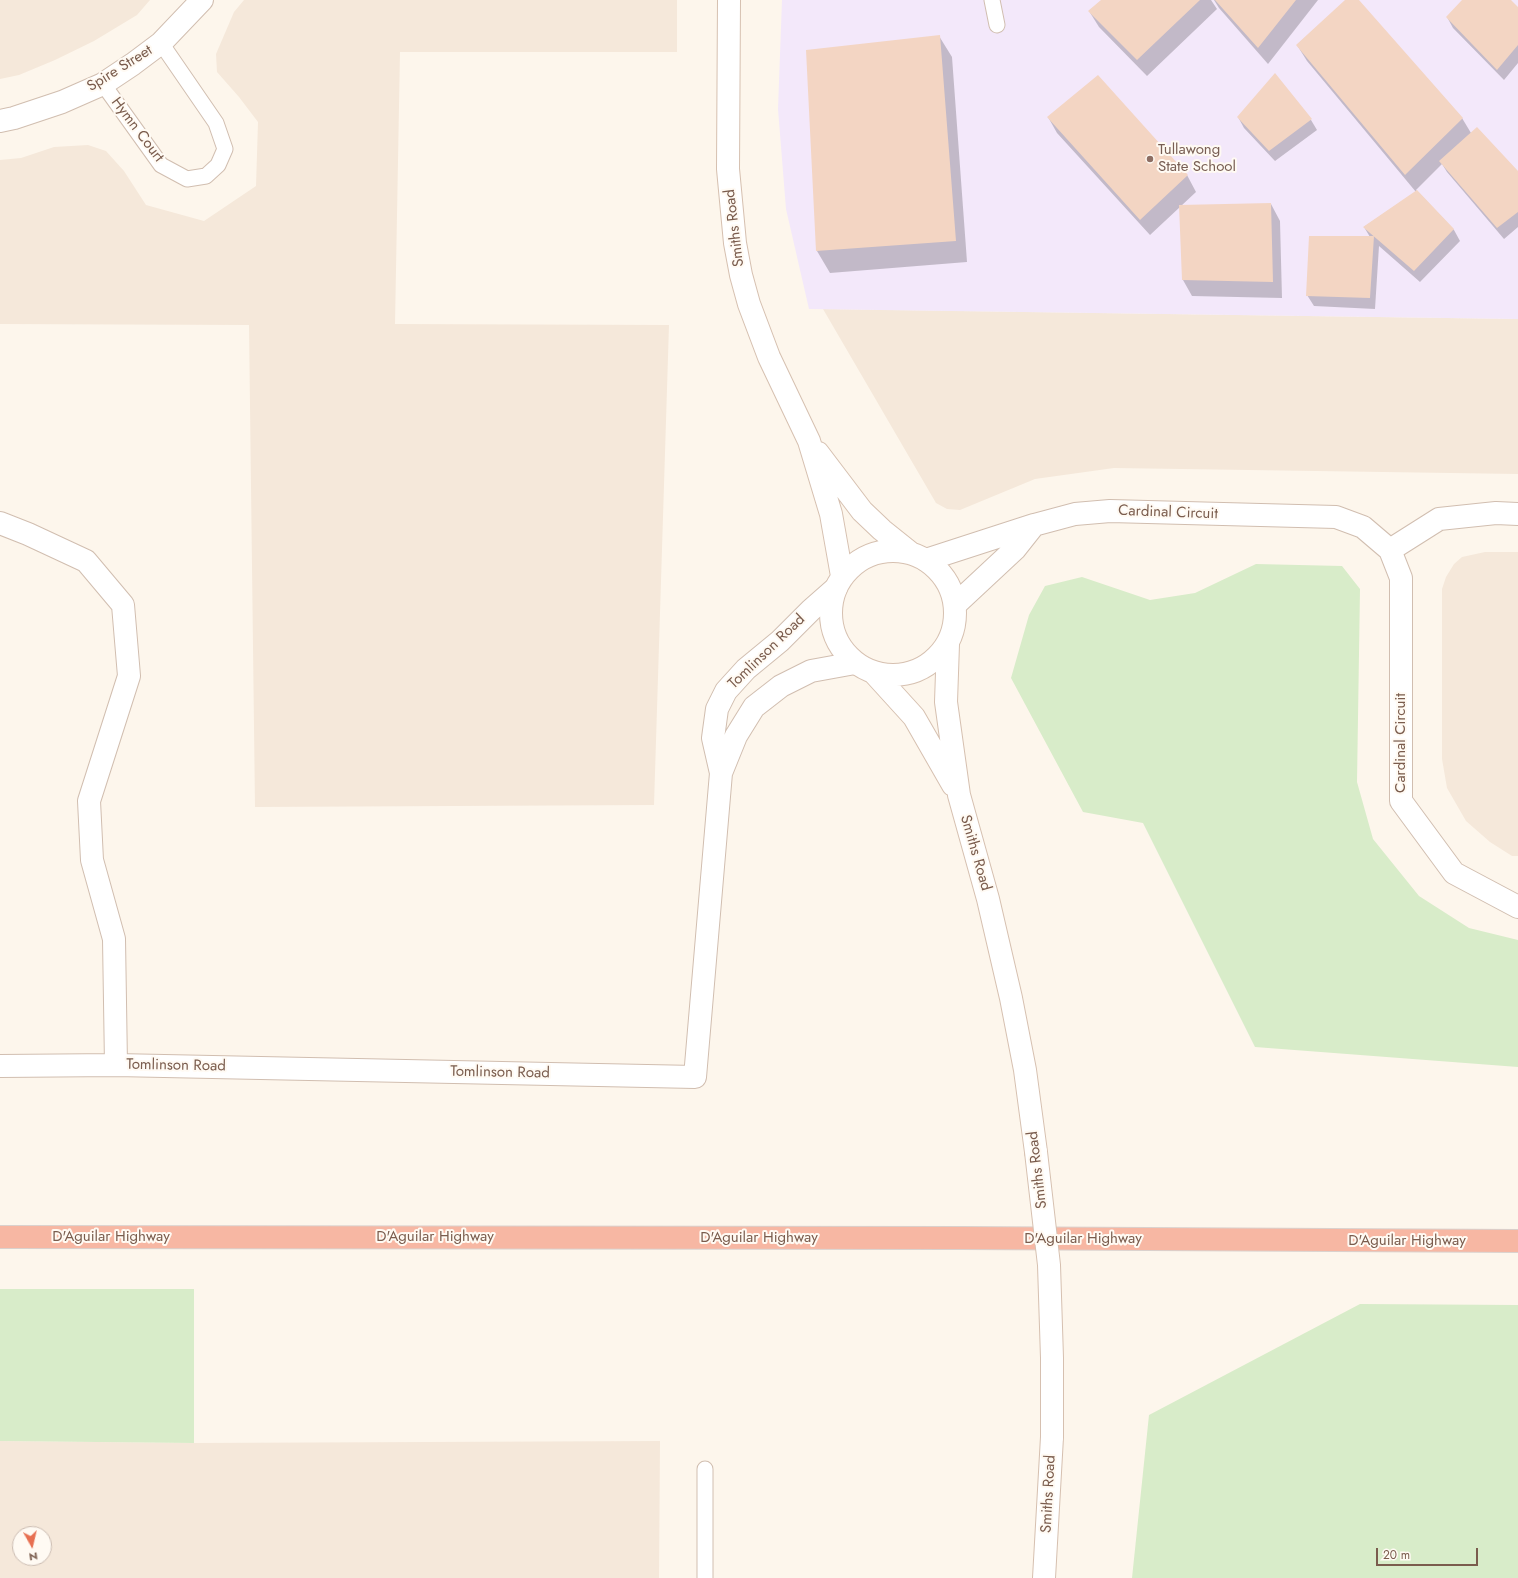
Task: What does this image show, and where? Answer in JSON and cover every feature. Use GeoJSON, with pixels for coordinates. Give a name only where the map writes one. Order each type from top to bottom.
{"type":"FeatureCollection","features":[{"type":"Feature","properties":{"kind":"highway","name":"D'Aguilar Highway"},"geometry":{"type":"LineString","coordinates":[[0,1237],[939,1238],[1518,1241]]}},
{"type":"Feature","properties":{"kind":"street","name":"Spire Street"},"geometry":{"type":"LineString","coordinates":[[0,121],[14,118],[62,102],[103,84],[161,43],[202,0]]}},
{"type":"Feature","properties":{"kind":"street","name":"Smiths Road"},"geometry":{"type":"LineString","coordinates":[[729,0],[728,169],[735,243],[743,282],[769,357],[809,441],[831,514],[839,582]]}},
{"type":"Feature","properties":{"kind":"street","name":"Smiths Road"},"geometry":{"type":"LineString","coordinates":[[809,441],[862,511],[882,530],[919,557]]}},
{"type":"Feature","properties":{"kind":"street","name":"Cardinal Circuit"},"geometry":{"type":"LineString","coordinates":[[919,557],[1075,514],[1110,512],[1336,517],[1363,527],[1390,550],[1401,578],[1401,801],[1454,872],[1518,907]]}},
{"type":"Feature","properties":{"kind":"street"},"geometry":{"type":"LineString","coordinates":[[1390,550],[1439,519],[1496,513],[1518,514]]}},
{"type":"Feature","properties":{"kind":"street"},"geometry":{"type":"LineString","coordinates":[[0,523],[28,534],[86,561],[123,605],[129,676],[89,801],[92,860],[114,939],[116,1065]]}},
{"type":"Feature","properties":{"kind":"street"},"geometry":{"type":"LineString","coordinates":[[956,604],[1015,549],[1034,525]]}},
{"type":"Feature","properties":{"kind":"street"},"geometry":{"type":"LineString","coordinates":[[893,551],[919,557],[937,568],[946,579],[956,604],[955,625],[948,644],[934,661],[916,672],[895,676],[874,673],[854,663],[840,648],[832,629],[830,608],[839,582],[856,563],[874,554],[893,551]]}},
{"type":"Feature","properties":{"kind":"street","name":"Tomlinson Road"},"geometry":{"type":"LineString","coordinates":[[721,773],[713,738],[718,709],[726,691],[746,669],[780,641],[839,582]]}},
{"type":"Feature","properties":{"kind":"street","name":"Smiths Road"},"geometry":{"type":"LineString","coordinates":[[948,644],[946,702],[959,795],[988,899],[1025,1070],[1049,1265],[1052,1358],[1052,1437],[1044,1578]]}},
{"type":"Feature","properties":{"kind":"street","name":"Tomlinson Road"},"geometry":{"type":"LineString","coordinates":[[0,1066],[116,1065],[695,1077],[721,773],[736,736],[754,706],[781,686],[811,671],[854,663]]}},
{"type":"Feature","properties":{"kind":"street","name":"Smiths Road"},"geometry":{"type":"LineString","coordinates":[[874,673],[914,717],[959,795]]}},
{"type":"Feature","properties":{"kind":"lane"},"geometry":{"type":"LineString","coordinates":[[992,0],[997,25]]}},
{"type":"Feature","properties":{"kind":"lane","name":"Hymn Court"},"geometry":{"type":"LineString","coordinates":[[103,84],[161,165],[187,179],[206,176],[218,165],[225,149],[216,123],[161,43]]}},
{"type":"Feature","properties":{"kind":"lane"},"geometry":{"type":"LineString","coordinates":[[705,1469],[705,1578]]}},
{"type":"Feature","properties":{"kind":"shaded area"},"geometry":{"type":"Polygon","coordinates":[[[0,0],[150,0],[137,15],[94,41],[55,60],[19,75],[0,79],[0,0]]]}},
{"type":"Feature","properties":{"kind":"shaded area"},"geometry":{"type":"Polygon","coordinates":[[[244,0],[677,0],[677,52],[400,52],[395,324],[669,325],[654,805],[255,807],[249,325],[0,324],[0,160],[21,158],[54,147],[88,145],[106,151],[124,171],[146,205],[204,221],[256,186],[258,122],[217,72],[216,54],[234,12],[244,0]]]}},
{"type":"Feature","properties":{"kind":"shaded area","name":"Tullawong State School"},"geometry":{"type":"Polygon","coordinates":[[[782,0],[1518,0],[1518,319],[809,309],[786,209],[778,109],[782,0]]]}},
{"type":"Feature","properties":{"kind":"shaded area"},"geometry":{"type":"Polygon","coordinates":[[[823,309],[1518,319],[1518,474],[1114,468],[1035,479],[960,510],[947,509],[936,503],[823,309]]]}},
{"type":"Feature","properties":{"kind":"shaded area"},"geometry":{"type":"Polygon","coordinates":[[[1485,552],[1518,552],[1518,856],[1512,856],[1490,842],[1466,821],[1447,788],[1442,759],[1442,589],[1446,577],[1454,564],[1462,557],[1485,552]]]}},
{"type":"Feature","properties":{"kind":"shaded area"},"geometry":{"type":"Polygon","coordinates":[[[0,1441],[194,1443],[660,1441],[659,1578],[0,1578],[0,1441]]]}},
{"type":"Feature","properties":{"kind":"green space"},"geometry":{"type":"Polygon","coordinates":[[[1256,564],[1342,566],[1360,589],[1357,782],[1373,839],[1419,896],[1469,928],[1518,940],[1518,1067],[1255,1047],[1143,823],[1083,812],[1011,678],[1029,615],[1045,586],[1082,577],[1150,600],[1195,593],[1256,564]]]}},
{"type":"Feature","properties":{"kind":"green space"},"geometry":{"type":"Polygon","coordinates":[[[0,1289],[194,1289],[194,1443],[0,1441],[0,1289]]]}},
{"type":"Feature","properties":{"kind":"green space"},"geometry":{"type":"Polygon","coordinates":[[[1360,1304],[1518,1305],[1518,1578],[1132,1578],[1149,1415],[1360,1304]]]}},
{"type":"Feature","properties":{"kind":"building"},"geometry":{"type":"Polygon","coordinates":[[[1101,0],[1200,0],[1137,60],[1088,11],[1101,0]]]}},
{"type":"Feature","properties":{"kind":"building"},"geometry":{"type":"Polygon","coordinates":[[[1215,0],[1296,0],[1258,48],[1215,0]]]}},
{"type":"Feature","properties":{"kind":"building"},"geometry":{"type":"Polygon","coordinates":[[[1345,0],[1359,0],[1463,118],[1405,175],[1296,45],[1345,0]]]}},
{"type":"Feature","properties":{"kind":"building"},"geometry":{"type":"Polygon","coordinates":[[[1462,0],[1511,0],[1518,7],[1518,45],[1497,70],[1446,17],[1462,0]]]}},
{"type":"Feature","properties":{"kind":"building"},"geometry":{"type":"Polygon","coordinates":[[[940,35],[956,241],[816,251],[806,50],[940,35]]]}},
{"type":"Feature","properties":{"kind":"building"},"geometry":{"type":"Polygon","coordinates":[[[1275,73],[1312,119],[1269,151],[1237,117],[1275,73]]]}},
{"type":"Feature","properties":{"kind":"building"},"geometry":{"type":"Polygon","coordinates":[[[1098,75],[1188,175],[1140,220],[1047,117],[1098,75]]]}},
{"type":"Feature","properties":{"kind":"building"},"geometry":{"type":"Polygon","coordinates":[[[1477,127],[1518,171],[1518,212],[1497,228],[1439,161],[1477,127]]]}},
{"type":"Feature","properties":{"kind":"building"},"geometry":{"type":"Polygon","coordinates":[[[1417,190],[1454,229],[1414,271],[1363,227],[1417,190]]]}},
{"type":"Feature","properties":{"kind":"building"},"geometry":{"type":"Polygon","coordinates":[[[1271,203],[1273,282],[1182,280],[1179,205],[1271,203]]]}},
{"type":"Feature","properties":{"kind":"building"},"geometry":{"type":"Polygon","coordinates":[[[1309,236],[1374,236],[1370,298],[1306,296],[1309,236]]]}},
{"type":"Feature","properties":{"kind":"place","name":"Tullawong State School"},"geometry":{"type":"Point","coordinates":[1150,159]}}]}
